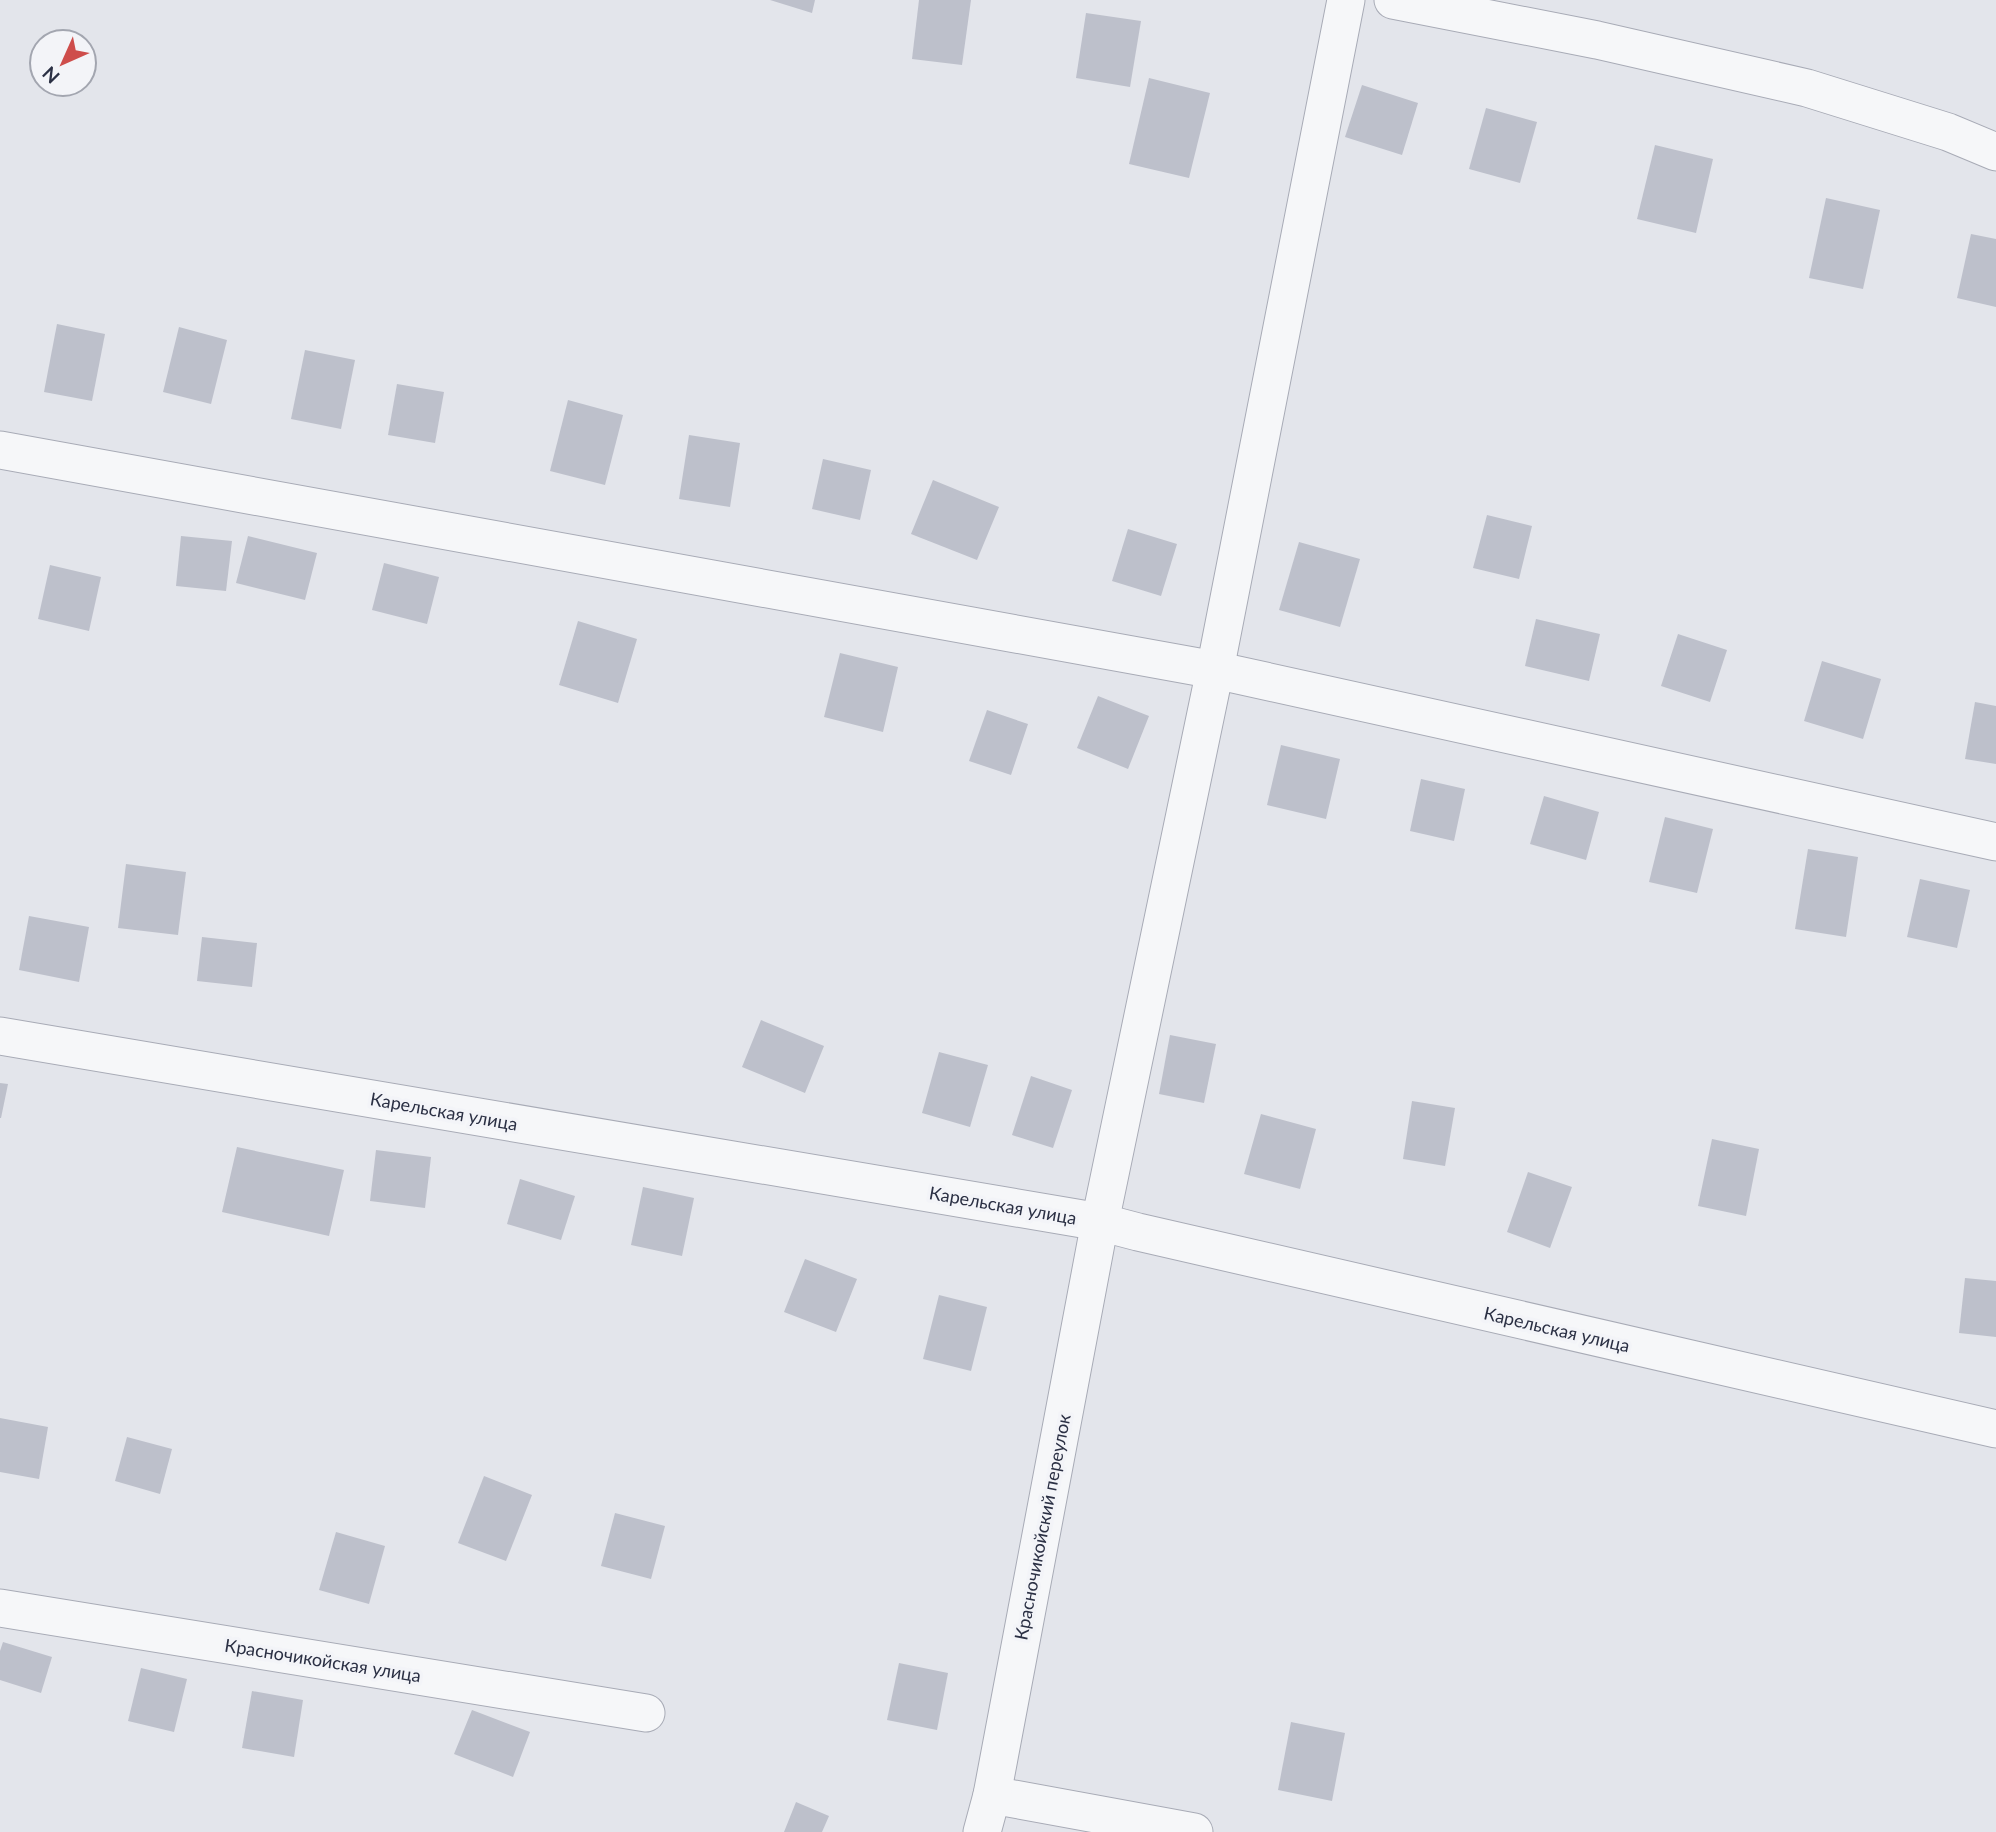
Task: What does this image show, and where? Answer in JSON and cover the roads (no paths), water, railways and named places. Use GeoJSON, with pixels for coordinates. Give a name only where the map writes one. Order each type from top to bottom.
{"type":"FeatureCollection","features":[{"type":"Feature","properties":{"kind":"street","name":"Красночикойский переулок"},"geometry":{"type":"LineString","coordinates":[[982,1832],[992,1795],[1100,1222],[1215,670],[1346,0]]}},
{"type":"Feature","properties":{"kind":"street"},"geometry":{"type":"LineString","coordinates":[[1393,0],[1597,40],[1807,88],[1948,132],[1996,152]]}},
{"type":"Feature","properties":{"kind":"street"},"geometry":{"type":"LineString","coordinates":[[0,450],[1215,670],[1996,842]]}},
{"type":"Feature","properties":{"kind":"street","name":"Карельская улица"},"geometry":{"type":"LineString","coordinates":[[0,1036],[1100,1222],[1996,1429]]}},
{"type":"Feature","properties":{"kind":"street","name":"Красночикойская улица"},"geometry":{"type":"LineString","coordinates":[[0,1608],[646,1713]]}},
{"type":"Feature","properties":{"kind":"street"},"geometry":{"type":"LineString","coordinates":[[992,1795],[1194,1832]]}}]}
